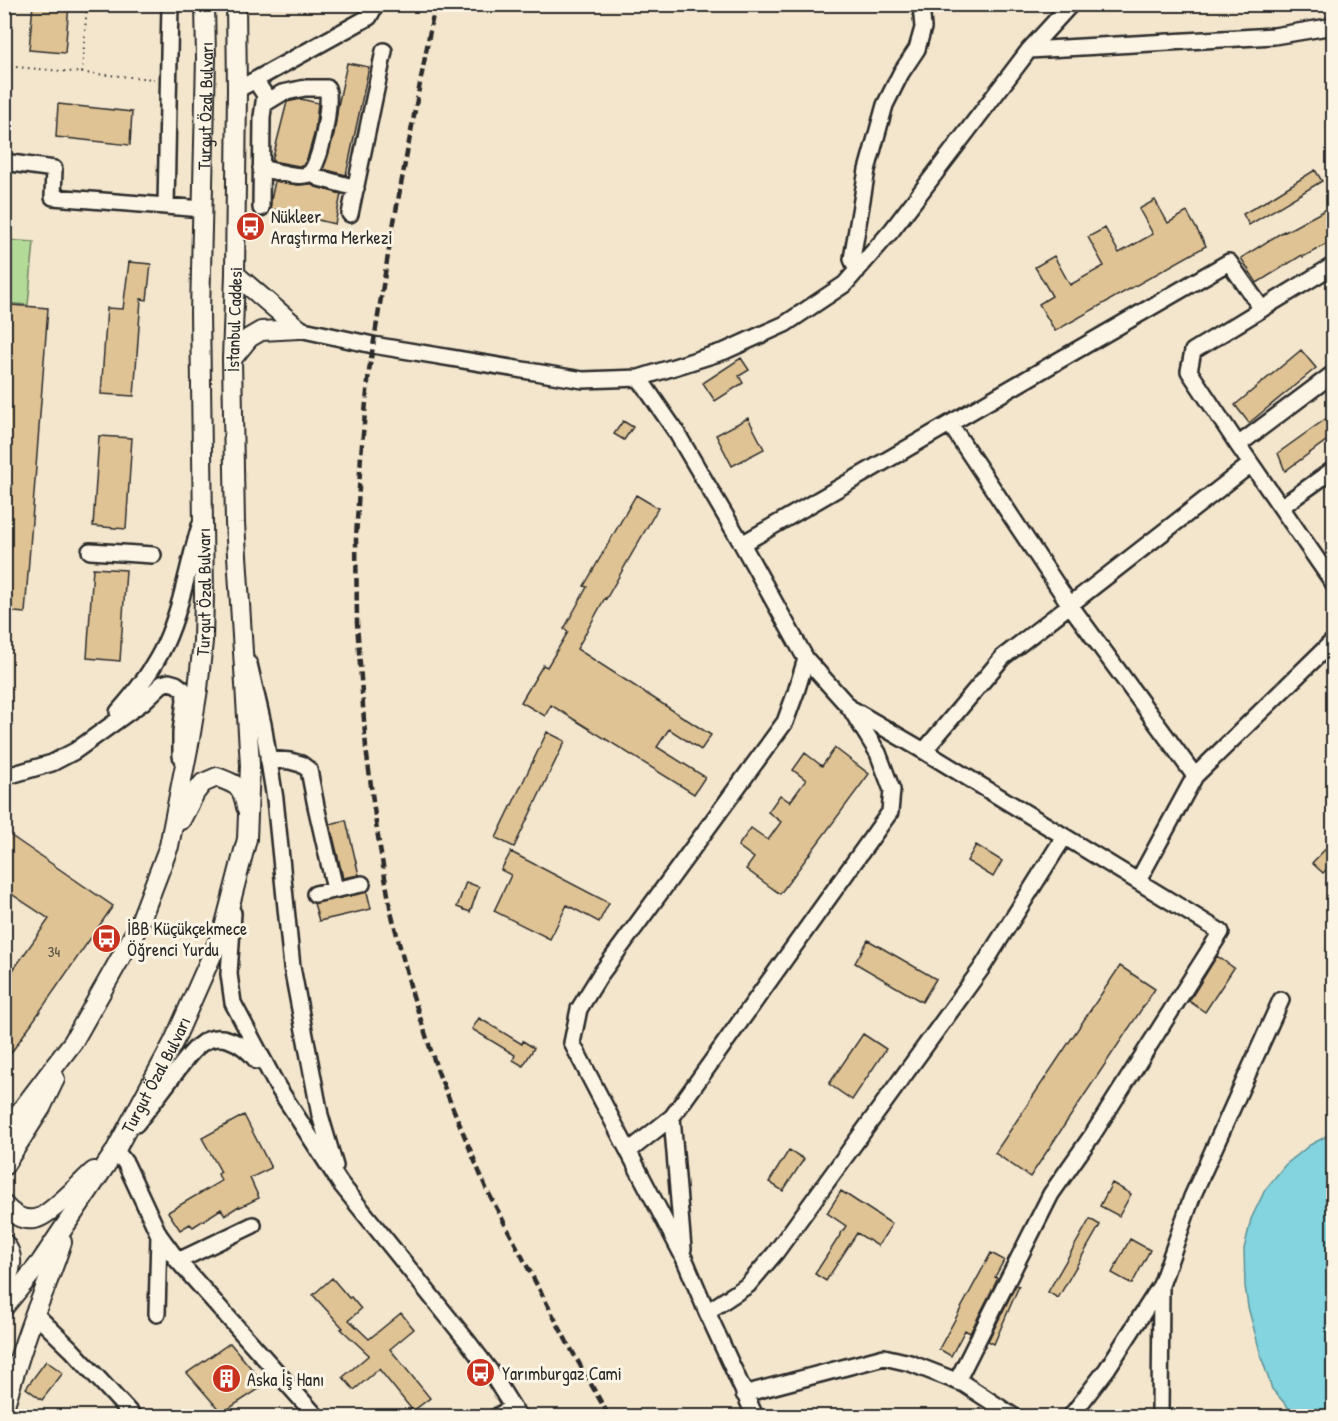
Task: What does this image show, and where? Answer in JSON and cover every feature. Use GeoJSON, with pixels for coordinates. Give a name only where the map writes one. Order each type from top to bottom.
{"type":"FeatureCollection","features":[{"type":"Feature","properties":{"kind":"main road","name":"Turgut Özal Bulvarı"},"geometry":{"type":"LineString","coordinates":[[4,1133],[73,1042],[138,927],[170,846],[183,776],[198,688],[203,641],[200,313],[206,58],[205,4]]}},
{"type":"Feature","properties":{"kind":"main road","name":"İstanbul Caddesi"},"geometry":{"type":"LineString","coordinates":[[236,4],[235,274],[232,359],[235,523],[243,637]]}},
{"type":"Feature","properties":{"kind":"main road"},"geometry":{"type":"LineString","coordinates":[[235,274],[299,328]]}},
{"type":"Feature","properties":{"kind":"main road"},"geometry":{"type":"LineString","coordinates":[[232,359],[249,338],[261,331],[299,328]]}},
{"type":"Feature","properties":{"kind":"main road","name":"Turgut Özal Bulvarı"},"geometry":{"type":"LineString","coordinates":[[4,1307],[40,1263],[114,1153],[178,1030],[224,928],[247,839],[250,765],[243,637]]}},
{"type":"Feature","properties":{"kind":"main road"},"geometry":{"type":"LineString","coordinates":[[170,846],[195,793],[203,783],[217,777],[235,784],[242,791],[246,806],[247,839]]}},
{"type":"Feature","properties":{"kind":"main road"},"geometry":{"type":"LineString","coordinates":[[4,1166],[41,1108],[73,1042]]}},
{"type":"Feature","properties":{"kind":"main road"},"geometry":{"type":"LineString","coordinates":[[4,1206],[22,1218],[36,1220],[50,1211],[114,1153]]}},
{"type":"Feature","properties":{"kind":"main road"},"geometry":{"type":"LineString","coordinates":[[4,1408],[16,1367],[52,1272],[67,1224]]}},
{"type":"Feature","properties":{"kind":"main road"},"geometry":{"type":"LineString","coordinates":[[4,1243],[9,1248],[11,1270],[4,1284]]}},
{"type":"Feature","properties":{"kind":"street"},"geometry":{"type":"LineString","coordinates":[[166,206],[170,4]]}},
{"type":"Feature","properties":{"kind":"street"},"geometry":{"type":"LineString","coordinates":[[237,90],[369,17],[376,4]]}},
{"type":"Feature","properties":{"kind":"street"},"geometry":{"type":"LineString","coordinates":[[857,271],[852,259],[867,170],[885,105],[917,49],[923,28],[921,4]]}},
{"type":"Feature","properties":{"kind":"street"},"geometry":{"type":"LineString","coordinates":[[299,328],[373,345],[583,380],[639,378],[725,351],[785,324],[845,284],[892,230],[1029,50],[1071,4]]}},
{"type":"Feature","properties":{"kind":"street"},"geometry":{"type":"LineString","coordinates":[[1029,50],[1274,36],[1334,26]]}},
{"type":"Feature","properties":{"kind":"street"},"geometry":{"type":"LineString","coordinates":[[350,214],[384,51]]}},
{"type":"Feature","properties":{"kind":"street"},"geometry":{"type":"LineString","coordinates":[[255,80],[265,95],[262,117],[261,208]]}},
{"type":"Feature","properties":{"kind":"street"},"geometry":{"type":"LineString","coordinates":[[261,168],[299,176],[310,173],[316,164],[325,129],[329,94],[327,88],[305,88],[282,93],[264,104]]}},
{"type":"Feature","properties":{"kind":"street"},"geometry":{"type":"LineString","coordinates":[[4,162],[54,169],[53,197],[203,209]]}},
{"type":"Feature","properties":{"kind":"street"},"geometry":{"type":"LineString","coordinates":[[310,173],[319,178],[356,188]]}},
{"type":"Feature","properties":{"kind":"street"},"geometry":{"type":"LineString","coordinates":[[742,544],[1229,262],[1262,309]]}},
{"type":"Feature","properties":{"kind":"street"},"geometry":{"type":"LineString","coordinates":[[1334,265],[1193,351],[1189,371],[1334,584]]}},
{"type":"Feature","properties":{"kind":"street"},"geometry":{"type":"LineString","coordinates":[[1238,445],[1334,373]]}},
{"type":"Feature","properties":{"kind":"street"},"geometry":{"type":"LineString","coordinates":[[628,1151],[672,1117],[890,812],[892,790],[878,753],[850,708],[806,659],[675,430],[639,378]]}},
{"type":"Feature","properties":{"kind":"street"},"geometry":{"type":"LineString","coordinates":[[950,424],[1070,605],[1195,776]]}},
{"type":"Feature","properties":{"kind":"street"},"geometry":{"type":"LineString","coordinates":[[924,752],[1003,657],[1251,464]]}},
{"type":"Feature","properties":{"kind":"street"},"geometry":{"type":"LineString","coordinates":[[1281,507],[1334,470]]}},
{"type":"Feature","properties":{"kind":"street"},"geometry":{"type":"LineString","coordinates":[[103,730],[147,677],[165,645],[202,520]]}},
{"type":"Feature","properties":{"kind":"street"},"geometry":{"type":"LineString","coordinates":[[90,551],[153,555]]}},
{"type":"Feature","properties":{"kind":"street"},"geometry":{"type":"LineString","coordinates":[[243,637],[260,713],[275,799],[292,967],[320,1115],[340,1183]]}},
{"type":"Feature","properties":{"kind":"street"},"geometry":{"type":"LineString","coordinates":[[1138,881],[1195,776],[1334,640]]}},
{"type":"Feature","properties":{"kind":"street"},"geometry":{"type":"LineString","coordinates":[[755,1416],[706,1312],[684,1258],[572,1043],[579,1009],[600,975],[785,722],[806,659]]}},
{"type":"Feature","properties":{"kind":"street"},"geometry":{"type":"LineString","coordinates":[[4,777],[52,763],[75,751],[143,702],[162,684],[169,682],[184,690],[181,732],[183,776]]}},
{"type":"Feature","properties":{"kind":"street"},"geometry":{"type":"LineString","coordinates":[[850,708],[1221,932],[1093,1134],[1051,1194],[957,1381]]}},
{"type":"Feature","properties":{"kind":"street"},"geometry":{"type":"LineString","coordinates":[[268,759],[302,764],[309,770],[315,806],[335,889]]}},
{"type":"Feature","properties":{"kind":"street"},"geometry":{"type":"LineString","coordinates":[[706,1312],[748,1285],[776,1252],[981,969],[1064,837]]}},
{"type":"Feature","properties":{"kind":"street"},"geometry":{"type":"LineString","coordinates":[[315,894],[362,884]]}},
{"type":"Feature","properties":{"kind":"street"},"geometry":{"type":"LineString","coordinates":[[234,887],[229,974],[233,1003],[278,1086],[340,1183],[490,1371],[514,1413],[498,1416]]}},
{"type":"Feature","properties":{"kind":"street"},"geometry":{"type":"LineString","coordinates":[[1071,1416],[1107,1369],[1161,1285],[1192,1197],[1281,1000]]}},
{"type":"Feature","properties":{"kind":"street"},"geometry":{"type":"LineString","coordinates":[[278,1086],[244,1047],[232,1040],[211,1039],[198,1046],[187,1058],[114,1153],[126,1164],[159,1235],[178,1261],[316,1416]]}},
{"type":"Feature","properties":{"kind":"street"},"geometry":{"type":"LineString","coordinates":[[672,1117],[684,1258]]}},
{"type":"Feature","properties":{"kind":"street"},"geometry":{"type":"LineString","coordinates":[[178,1261],[252,1226]]}},
{"type":"Feature","properties":{"kind":"street"},"geometry":{"type":"LineString","coordinates":[[157,1314],[159,1235]]}},
{"type":"Feature","properties":{"kind":"street"},"geometry":{"type":"LineString","coordinates":[[1160,1416],[1161,1285]]}},
{"type":"Feature","properties":{"kind":"street"},"geometry":{"type":"LineString","coordinates":[[35,1314],[71,1348],[133,1416]]}},
{"type":"Feature","properties":{"kind":"street"},"geometry":{"type":"LineString","coordinates":[[744,1394],[884,1357],[910,1363],[964,1384],[1013,1416]]}},
{"type":"Feature","properties":{"kind":"path"},"geometry":{"type":"LineString","coordinates":[[82,73],[87,4]]}},
{"type":"Feature","properties":{"kind":"path"},"geometry":{"type":"LineString","coordinates":[[4,66],[169,81]]}},
{"type":"Feature","properties":{"kind":"green space"},"geometry":{"type":"Polygon","coordinates":[[[5,240],[34,242],[28,305],[5,303],[5,240]]]}},
{"type":"Feature","properties":{"kind":"water"},"geometry":{"type":"Polygon","coordinates":[[[1333,1124],[1333,1416],[1296,1416],[1272,1389],[1262,1359],[1248,1307],[1244,1249],[1251,1219],[1265,1190],[1285,1165],[1310,1145],[1325,1137],[1333,1124]]]}},
{"type":"Feature","properties":{"kind":"building"},"geometry":{"type":"Polygon","coordinates":[[[33,4],[69,4],[65,53],[29,50],[33,4]]]}},
{"type":"Feature","properties":{"kind":"building"},"geometry":{"type":"Polygon","coordinates":[[[347,63],[369,67],[346,175],[323,169],[334,135],[347,63]]]}},
{"type":"Feature","properties":{"kind":"building"},"geometry":{"type":"Polygon","coordinates":[[[301,99],[318,103],[315,131],[305,163],[299,166],[272,161],[287,102],[301,99]]]}},
{"type":"Feature","properties":{"kind":"building"},"geometry":{"type":"Polygon","coordinates":[[[58,104],[132,112],[130,145],[56,137],[58,104]]]}},
{"type":"Feature","properties":{"kind":"building"},"geometry":{"type":"Polygon","coordinates":[[[1315,170],[1322,181],[1249,225],[1243,214],[1315,170]]]}},
{"type":"Feature","properties":{"kind":"building"},"geometry":{"type":"Polygon","coordinates":[[[275,181],[298,185],[309,184],[341,194],[335,224],[271,209],[275,181]]]}},
{"type":"Feature","properties":{"kind":"building"},"geometry":{"type":"Polygon","coordinates":[[[1155,200],[1168,223],[1187,212],[1206,246],[1055,331],[1039,304],[1052,296],[1035,267],[1054,256],[1070,285],[1104,266],[1088,237],[1105,228],[1119,253],[1153,234],[1139,209],[1155,200]]]}},
{"type":"Feature","properties":{"kind":"building"},"geometry":{"type":"Polygon","coordinates":[[[1334,205],[1334,240],[1303,257],[1302,255],[1257,283],[1241,258],[1284,231],[1334,205]]]}},
{"type":"Feature","properties":{"kind":"building"},"geometry":{"type":"Polygon","coordinates":[[[129,262],[151,264],[147,300],[141,299],[134,396],[101,394],[107,308],[123,309],[129,262]]]}},
{"type":"Feature","properties":{"kind":"building"},"geometry":{"type":"Polygon","coordinates":[[[11,305],[48,308],[25,613],[4,611],[4,393],[11,305]]]}},
{"type":"Feature","properties":{"kind":"building"},"geometry":{"type":"Polygon","coordinates":[[[1301,350],[1316,368],[1249,423],[1235,405],[1301,350]]]}},
{"type":"Feature","properties":{"kind":"building"},"geometry":{"type":"Polygon","coordinates":[[[741,358],[749,370],[739,376],[743,383],[715,401],[703,383],[741,358]]]}},
{"type":"Feature","properties":{"kind":"building"},"geometry":{"type":"Polygon","coordinates":[[[1334,413],[1334,435],[1285,471],[1278,453],[1334,413]]]}},
{"type":"Feature","properties":{"kind":"building"},"geometry":{"type":"Polygon","coordinates":[[[748,418],[764,449],[732,466],[716,435],[748,418]]]}},
{"type":"Feature","properties":{"kind":"building"},"geometry":{"type":"Polygon","coordinates":[[[623,421],[633,427],[624,440],[614,434],[623,421]]]}},
{"type":"Feature","properties":{"kind":"building"},"geometry":{"type":"Polygon","coordinates":[[[99,436],[132,438],[126,529],[93,526],[99,436]]]}},
{"type":"Feature","properties":{"kind":"building"},"geometry":{"type":"Polygon","coordinates":[[[636,495],[658,508],[577,649],[711,735],[701,750],[669,729],[657,747],[705,777],[694,794],[551,705],[545,716],[521,702],[543,665],[547,667],[568,632],[564,629],[587,587],[584,586],[636,495]]]}},
{"type":"Feature","properties":{"kind":"building"},"geometry":{"type":"Polygon","coordinates":[[[93,568],[126,570],[120,661],[87,658],[93,568]]]}},
{"type":"Feature","properties":{"kind":"building"},"geometry":{"type":"Polygon","coordinates":[[[547,732],[565,741],[514,847],[496,838],[547,732]]]}},
{"type":"Feature","properties":{"kind":"building"},"geometry":{"type":"Polygon","coordinates":[[[835,748],[869,774],[780,894],[746,869],[754,858],[738,846],[751,828],[768,840],[781,822],[768,812],[780,795],[790,802],[806,780],[793,770],[805,753],[822,766],[835,748]]]}},
{"type":"Feature","properties":{"kind":"building"},"geometry":{"type":"Polygon","coordinates":[[[346,820],[359,875],[343,878],[330,824],[346,820]]]}},
{"type":"Feature","properties":{"kind":"building"},"geometry":{"type":"Polygon","coordinates":[[[4,831],[113,906],[4,1063],[4,983],[49,919],[4,889],[4,831]]]}},
{"type":"Feature","properties":{"kind":"building"},"geometry":{"type":"Polygon","coordinates":[[[1334,840],[1334,862],[1323,873],[1312,863],[1334,840]]]}},
{"type":"Feature","properties":{"kind":"building"},"geometry":{"type":"Polygon","coordinates":[[[976,845],[1002,861],[993,877],[967,861],[976,845]]]}},
{"type":"Feature","properties":{"kind":"building"},"geometry":{"type":"Polygon","coordinates":[[[511,852],[609,903],[599,922],[567,905],[550,939],[494,911],[511,875],[501,870],[511,852]]]}},
{"type":"Feature","properties":{"kind":"building"},"geometry":{"type":"Polygon","coordinates":[[[466,882],[479,887],[470,912],[457,907],[466,882]]]}},
{"type":"Feature","properties":{"kind":"building"},"geometry":{"type":"Polygon","coordinates":[[[367,892],[371,909],[319,921],[314,903],[367,892]]]}},
{"type":"Feature","properties":{"kind":"building"},"geometry":{"type":"Polygon","coordinates":[[[868,940],[936,979],[922,1002],[855,963],[868,940]]]}},
{"type":"Feature","properties":{"kind":"building"},"geometry":{"type":"Polygon","coordinates":[[[1217,956],[1234,968],[1205,1012],[1189,1001],[1217,956]]]}},
{"type":"Feature","properties":{"kind":"building"},"geometry":{"type":"Polygon","coordinates":[[[1120,966],[1155,989],[1030,1177],[995,1153],[1120,966]]]}},
{"type":"Feature","properties":{"kind":"building"},"geometry":{"type":"Polygon","coordinates":[[[479,1018],[522,1044],[523,1041],[534,1048],[523,1066],[513,1060],[515,1055],[472,1029],[479,1018]]]}},
{"type":"Feature","properties":{"kind":"building"},"geometry":{"type":"Polygon","coordinates":[[[863,1034],[886,1049],[852,1100],[829,1084],[863,1034]]]}},
{"type":"Feature","properties":{"kind":"building"},"geometry":{"type":"Polygon","coordinates":[[[244,1115],[271,1168],[250,1178],[259,1198],[225,1215],[221,1209],[193,1227],[190,1224],[180,1230],[168,1212],[221,1181],[218,1174],[221,1172],[202,1138],[244,1115]]]}},
{"type":"Feature","properties":{"kind":"building"},"geometry":{"type":"Polygon","coordinates":[[[789,1150],[804,1159],[783,1191],[769,1182],[789,1150]]]}},
{"type":"Feature","properties":{"kind":"building"},"geometry":{"type":"Polygon","coordinates":[[[1112,1183],[1131,1194],[1119,1216],[1100,1206],[1112,1183]]]}},
{"type":"Feature","properties":{"kind":"building"},"geometry":{"type":"Polygon","coordinates":[[[841,1191],[892,1224],[878,1246],[857,1233],[826,1281],[815,1274],[846,1226],[827,1213],[841,1191]]]}},
{"type":"Feature","properties":{"kind":"building"},"geometry":{"type":"Polygon","coordinates":[[[1090,1219],[1100,1225],[1058,1298],[1048,1292],[1090,1219]]]}},
{"type":"Feature","properties":{"kind":"building"},"geometry":{"type":"Polygon","coordinates":[[[1130,1239],[1150,1250],[1132,1284],[1112,1273],[1130,1239]]]}},
{"type":"Feature","properties":{"kind":"building"},"geometry":{"type":"Polygon","coordinates":[[[991,1253],[1004,1260],[995,1277],[998,1278],[970,1333],[965,1330],[951,1356],[939,1349],[991,1253]]]}},
{"type":"Feature","properties":{"kind":"building"},"geometry":{"type":"Polygon","coordinates":[[[332,1278],[361,1309],[349,1320],[369,1339],[401,1313],[414,1329],[390,1349],[430,1398],[413,1411],[379,1369],[354,1390],[343,1377],[369,1355],[341,1329],[343,1328],[313,1295],[332,1278]]]}},
{"type":"Feature","properties":{"kind":"building"},"geometry":{"type":"Polygon","coordinates":[[[1016,1285],[1019,1286],[994,1344],[988,1341],[1016,1285]]]}},
{"type":"Feature","properties":{"kind":"building","name":"Aska İş Hanı"},"geometry":{"type":"Polygon","coordinates":[[[230,1343],[265,1385],[222,1413],[187,1373],[230,1343]]]}},
{"type":"Feature","properties":{"kind":"building"},"geometry":{"type":"Polygon","coordinates":[[[46,1361],[63,1373],[42,1400],[26,1388],[46,1361]]]}},
{"type":"Feature","properties":{"kind":"railway"},"geometry":{"type":"LineString","coordinates":[[435,4],[390,243],[369,371],[361,455],[356,538],[357,623],[366,748],[391,912],[412,993],[438,1072],[486,1188],[567,1342],[609,1416]]}},
{"type":"Feature","properties":{"kind":"place","name":"Nükleer Araştırma Merkezi"},"geometry":{"type":"Point","coordinates":[250,226]}},
{"type":"Feature","properties":{"kind":"place","name":"İBB Küçükçekmece Öğrenci Yurdu"},"geometry":{"type":"Point","coordinates":[106,938]}},
{"type":"Feature","properties":{"kind":"place","name":"Yarımburgaz Cami"},"geometry":{"type":"Point","coordinates":[481,1373]}},
{"type":"Feature","properties":{"kind":"place","name":"Aska İş Hanı"},"geometry":{"type":"Point","coordinates":[226,1379]}}]}
